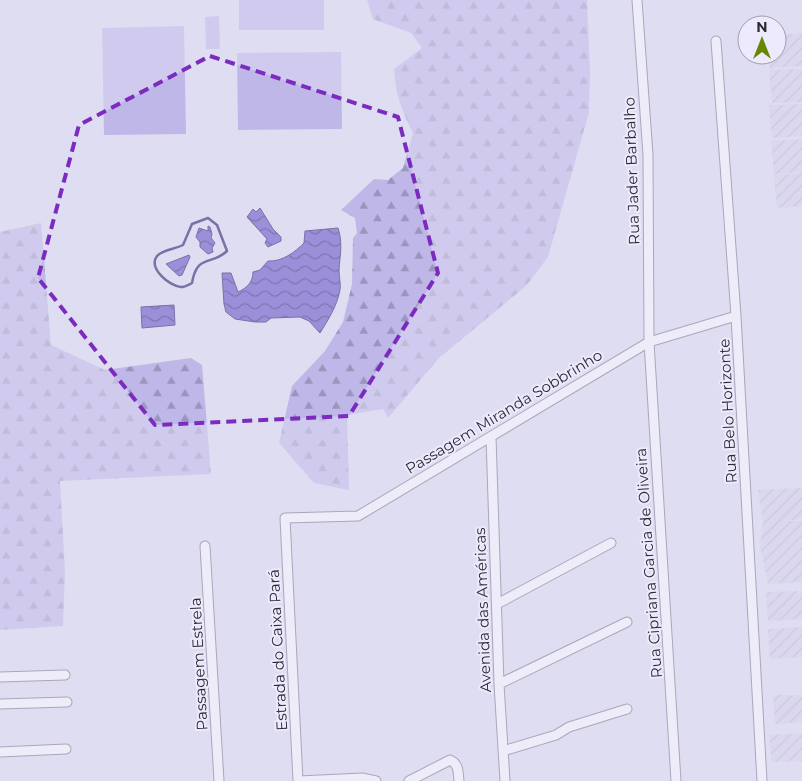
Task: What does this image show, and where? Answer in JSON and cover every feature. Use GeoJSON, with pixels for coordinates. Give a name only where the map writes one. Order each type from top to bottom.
{"type":"FeatureCollection","features":[{"type":"Feature","properties":{"kind":"street","name":"Rua Jader Barbalho"},"geometry":{"type":"LineString","coordinates":[[637,0],[648,155],[649,342]]}},
{"type":"Feature","properties":{"kind":"street","name":"Rua Belo Horizonte"},"geometry":{"type":"LineString","coordinates":[[716,41],[736,316],[762,781]]}},
{"type":"Feature","properties":{"kind":"street","name":"Passagem Miranda Sobbrinho"},"geometry":{"type":"LineString","coordinates":[[285,518],[358,516],[649,342],[736,316]]}},
{"type":"Feature","properties":{"kind":"street","name":"Rua Cipriana Garcia de Oliveira"},"geometry":{"type":"LineString","coordinates":[[649,342],[676,781]]}},
{"type":"Feature","properties":{"kind":"street","name":"Avenida das Américas"},"geometry":{"type":"LineString","coordinates":[[491,437],[504,781]]}},
{"type":"Feature","properties":{"kind":"street","name":"Estrada do Caixa Pará"},"geometry":{"type":"LineString","coordinates":[[285,518],[299,781]]}},
{"type":"Feature","properties":{"kind":"street"},"geometry":{"type":"LineString","coordinates":[[497,604],[611,542]]}},
{"type":"Feature","properties":{"kind":"street","name":"Passagem Estrela"},"geometry":{"type":"LineString","coordinates":[[205,546],[219,781]]}},
{"type":"Feature","properties":{"kind":"street"},"geometry":{"type":"LineString","coordinates":[[499,684],[627,622]]}},
{"type":"Feature","properties":{"kind":"street"},"geometry":{"type":"LineString","coordinates":[[0,678],[65,675]]}},
{"type":"Feature","properties":{"kind":"street"},"geometry":{"type":"LineString","coordinates":[[0,704],[67,702]]}},
{"type":"Feature","properties":{"kind":"street"},"geometry":{"type":"LineString","coordinates":[[503,751],[556,735],[576,724],[626,709]]}},
{"type":"Feature","properties":{"kind":"street"},"geometry":{"type":"LineString","coordinates":[[0,752],[66,750]]}},
{"type":"Feature","properties":{"kind":"street"},"geometry":{"type":"LineString","coordinates":[[410,781],[450,760],[457,765],[459,781]]}},
{"type":"Feature","properties":{"kind":"street"},"geometry":{"type":"LineString","coordinates":[[299,781],[362,778],[376,781]]}},
{"type":"Feature","properties":{"kind":"highlighted area"},"geometry":{"type":"Polygon","coordinates":[[[210,56],[398,117],[438,273],[349,416],[155,425],[38,278],[79,125],[210,56]]]}},
{"type":"Feature","properties":{"kind":"shaded area"},"geometry":{"type":"Polygon","coordinates":[[[802,33],[802,66],[770,68],[770,65],[787,65],[787,34],[802,33]]]}},
{"type":"Feature","properties":{"kind":"shaded area"},"geometry":{"type":"Polygon","coordinates":[[[802,69],[802,102],[772,103],[769,70],[802,69]]]}},
{"type":"Feature","properties":{"kind":"shaded area"},"geometry":{"type":"Polygon","coordinates":[[[802,104],[802,136],[772,138],[769,105],[802,104]]]}},
{"type":"Feature","properties":{"kind":"shaded area"},"geometry":{"type":"Polygon","coordinates":[[[802,139],[802,172],[774,174],[771,141],[802,139]]]}},
{"type":"Feature","properties":{"kind":"shaded area"},"geometry":{"type":"Polygon","coordinates":[[[802,173],[802,206],[777,208],[774,175],[802,173]]]}},
{"type":"Feature","properties":{"kind":"shaded area"},"geometry":{"type":"Polygon","coordinates":[[[802,488],[802,519],[783,521],[802,521],[802,582],[768,584],[760,546],[763,521],[758,490],[802,488]]]}},
{"type":"Feature","properties":{"kind":"shaded area"},"geometry":{"type":"Polygon","coordinates":[[[802,591],[802,619],[768,621],[766,592],[802,591]]]}},
{"type":"Feature","properties":{"kind":"shaded area"},"geometry":{"type":"Polygon","coordinates":[[[802,627],[802,657],[770,659],[768,629],[802,627]]]}},
{"type":"Feature","properties":{"kind":"shaded area"},"geometry":{"type":"Polygon","coordinates":[[[773,695],[802,695],[802,722],[775,724],[773,695]]]}},
{"type":"Feature","properties":{"kind":"shaded area"},"geometry":{"type":"Polygon","coordinates":[[[802,733],[802,761],[772,762],[769,735],[802,733]]]}},
{"type":"Feature","properties":{"kind":"green space"},"geometry":{"type":"Polygon","coordinates":[[[239,0],[324,0],[324,30],[239,30],[239,0]]]}},
{"type":"Feature","properties":{"kind":"green space"},"geometry":{"type":"Polygon","coordinates":[[[367,0],[587,0],[590,72],[589,112],[548,257],[526,286],[439,358],[388,418],[383,409],[347,415],[349,490],[314,483],[279,443],[292,386],[325,351],[343,322],[352,284],[353,238],[357,233],[355,218],[341,210],[374,179],[388,180],[403,168],[413,133],[400,102],[394,69],[422,48],[411,33],[373,19],[367,0]]]}},
{"type":"Feature","properties":{"kind":"green space"},"geometry":{"type":"Polygon","coordinates":[[[219,16],[220,49],[206,49],[205,17],[219,16]]]}},
{"type":"Feature","properties":{"kind":"green space"},"geometry":{"type":"Polygon","coordinates":[[[184,26],[186,134],[104,135],[102,28],[184,26]]]}},
{"type":"Feature","properties":{"kind":"green space"},"geometry":{"type":"Polygon","coordinates":[[[341,52],[342,129],[238,130],[237,53],[341,52]]]}},
{"type":"Feature","properties":{"kind":"green space"},"geometry":{"type":"Polygon","coordinates":[[[41,223],[51,345],[105,370],[191,358],[202,365],[211,474],[60,481],[65,572],[63,626],[0,630],[0,232],[41,223]]]}},
{"type":"Feature","properties":{"kind":"water"},"geometry":{"type":"Polygon","coordinates":[[[260,208],[273,229],[281,237],[281,241],[268,247],[265,243],[267,239],[247,217],[253,209],[256,212],[260,208]]]}},
{"type":"Feature","properties":{"kind":"water"},"geometry":{"type":"Polygon","coordinates":[[[208,226],[212,234],[211,238],[215,243],[212,248],[213,252],[208,254],[200,247],[200,242],[196,237],[199,228],[208,231],[208,226]]]}},
{"type":"Feature","properties":{"kind":"water"},"geometry":{"type":"Polygon","coordinates":[[[338,228],[341,244],[339,296],[320,333],[309,321],[300,317],[271,318],[266,322],[255,322],[235,319],[226,312],[222,273],[231,273],[238,292],[249,284],[253,272],[260,270],[268,261],[278,260],[292,253],[304,243],[305,231],[338,228]]]}},
{"type":"Feature","properties":{"kind":"water"},"geometry":{"type":"Polygon","coordinates":[[[189,255],[190,257],[182,275],[179,276],[166,264],[189,255]]]}},
{"type":"Feature","properties":{"kind":"water"},"geometry":{"type":"Polygon","coordinates":[[[174,305],[175,325],[142,328],[141,307],[174,305]]]}},
{"type":"Feature","properties":{"kind":"waterway"},"geometry":{"type":"LineString","coordinates":[[208,218],[217,225],[227,251],[197,267],[192,283],[181,287],[176,286],[157,271],[155,266],[157,256],[162,252],[183,245],[192,224],[208,218]]}}]}
